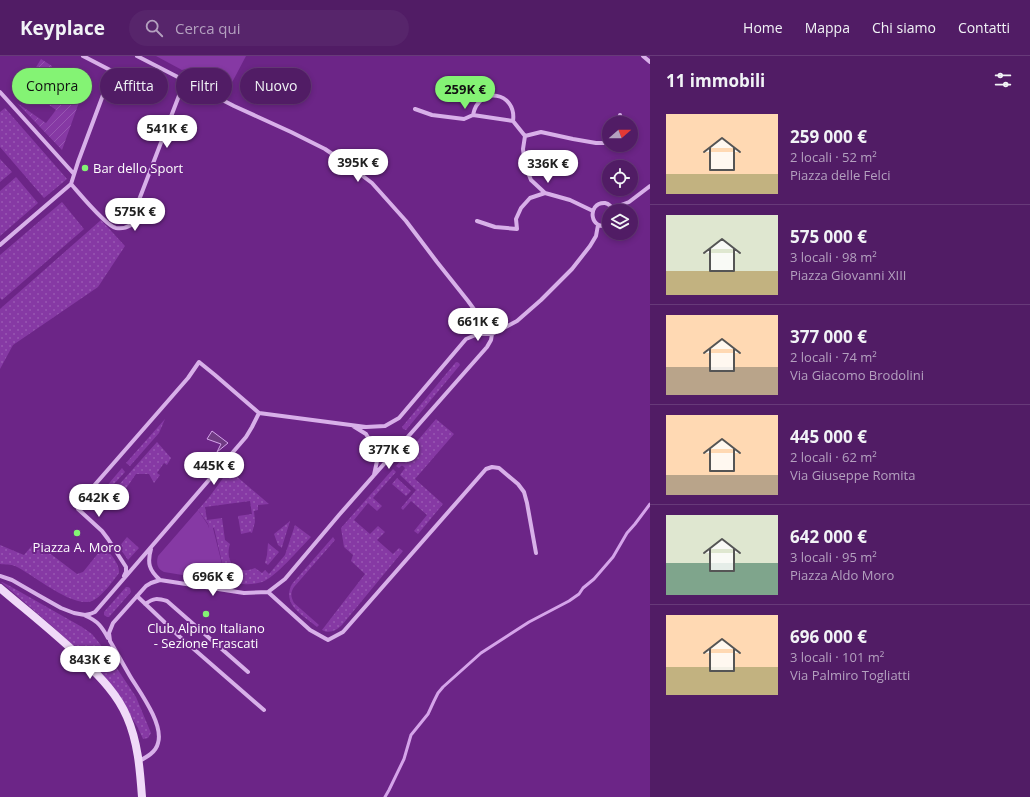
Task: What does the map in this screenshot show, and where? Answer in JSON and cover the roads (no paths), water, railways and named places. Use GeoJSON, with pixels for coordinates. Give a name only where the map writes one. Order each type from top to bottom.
{"type":"FeatureCollection","features":[{"type":"Feature","properties":{"kind":"street"},"geometry":{"type":"LineString","coordinates":[[0,245],[71,184],[106,84],[112,71],[83,56]]}},
{"type":"Feature","properties":{"kind":"street"},"geometry":{"type":"LineString","coordinates":[[137,56],[176,76]]}},
{"type":"Feature","properties":{"kind":"street"},"geometry":{"type":"LineString","coordinates":[[643,56],[650,62]]}},
{"type":"Feature","properties":{"kind":"street"},"geometry":{"type":"LineString","coordinates":[[0,92],[74,174]]}},
{"type":"Feature","properties":{"kind":"street"},"geometry":{"type":"LineString","coordinates":[[473,115],[478,103],[483,98],[497,96],[503,98],[512,108],[514,115],[513,121]]}},
{"type":"Feature","properties":{"kind":"street"},"geometry":{"type":"LineString","coordinates":[[71,184],[93,209],[115,228],[125,228],[131,225],[134,212],[176,103]]}},
{"type":"Feature","properties":{"kind":"street"},"geometry":{"type":"LineString","coordinates":[[110,641],[109,633],[113,623],[146,586],[151,583],[160,580],[244,593],[268,592],[285,579],[339,514],[487,347],[491,340],[492,334],[468,301],[406,221],[372,183],[325,149],[230,104]]}},
{"type":"Feature","properties":{"kind":"street"},"geometry":{"type":"LineString","coordinates":[[415,109],[432,115],[464,119],[473,115],[513,121],[525,136],[523,149],[525,165],[531,180],[545,193],[570,200],[593,211]]}},
{"type":"Feature","properties":{"kind":"street"},"geometry":{"type":"LineString","coordinates":[[525,136],[541,132],[588,142],[602,143]]}},
{"type":"Feature","properties":{"kind":"street"},"geometry":{"type":"LineString","coordinates":[[625,204],[650,186]]}},
{"type":"Feature","properties":{"kind":"street"},"geometry":{"type":"LineString","coordinates":[[477,222],[495,227],[517,229],[516,219],[521,208],[530,198],[545,193]]}},
{"type":"Feature","properties":{"kind":"street"},"geometry":{"type":"LineString","coordinates":[[602,226],[598,225],[593,220],[592,214],[594,207],[598,204],[607,204]]}},
{"type":"Feature","properties":{"kind":"street"},"geometry":{"type":"LineString","coordinates":[[123,578],[126,572],[126,567],[108,538],[78,509],[78,504],[188,378],[199,362],[259,413],[366,427],[385,426],[399,418],[466,339],[478,334],[492,334],[517,321],[541,300],[572,269],[590,246],[596,236],[598,225]]}},
{"type":"Feature","properties":{"kind":"street"},"geometry":{"type":"LineString","coordinates":[[86,615],[95,612],[246,437],[259,413]]}},
{"type":"Feature","properties":{"kind":"street"},"geometry":{"type":"LineString","coordinates":[[351,425],[366,434],[376,451],[377,461],[374,476]]}},
{"type":"Feature","properties":{"kind":"street"},"geometry":{"type":"LineString","coordinates":[[268,592],[310,630],[328,640],[343,632],[486,469],[492,467],[499,468],[518,484],[524,492],[536,553]]}},
{"type":"Feature","properties":{"kind":"street"},"geometry":{"type":"LineString","coordinates":[[151,546],[148,558],[150,569],[160,580]]}},
{"type":"Feature","properties":{"kind":"street"},"geometry":{"type":"LineString","coordinates":[[0,576],[12,580],[61,608],[92,618],[103,628],[149,706],[158,732],[159,740],[156,748],[149,755],[138,761]]}},
{"type":"Feature","properties":{"kind":"street"},"geometry":{"type":"LineString","coordinates":[[0,588],[67,645],[105,682],[116,697],[126,715],[135,739],[142,797]]}},
{"type":"Feature","properties":{"kind":"street"},"geometry":{"type":"LineString","coordinates":[[137,596],[186,642],[264,710]]}},
{"type":"Feature","properties":{"kind":"street"},"geometry":{"type":"LineString","coordinates":[[145,604],[152,599],[167,601],[248,672]]}},
{"type":"Feature","properties":{"kind":"waterway"},"geometry":{"type":"LineString","coordinates":[[385,797],[404,759],[411,735],[428,714],[438,693],[443,687],[481,653],[529,622],[569,601],[579,594],[613,557],[627,533],[650,504]]}},
{"type":"Feature","properties":{"kind":"place","name":"Bar dello Sport"},"geometry":{"type":"Point","coordinates":[85,168]}},
{"type":"Feature","properties":{"kind":"place","name":"Piazza A. Moro"},"geometry":{"type":"Point","coordinates":[77,533]}},
{"type":"Feature","properties":{"kind":"place","name":"Club Alpino Italiano - Sezione Frascati"},"geometry":{"type":"Point","coordinates":[206,614]}}]}
